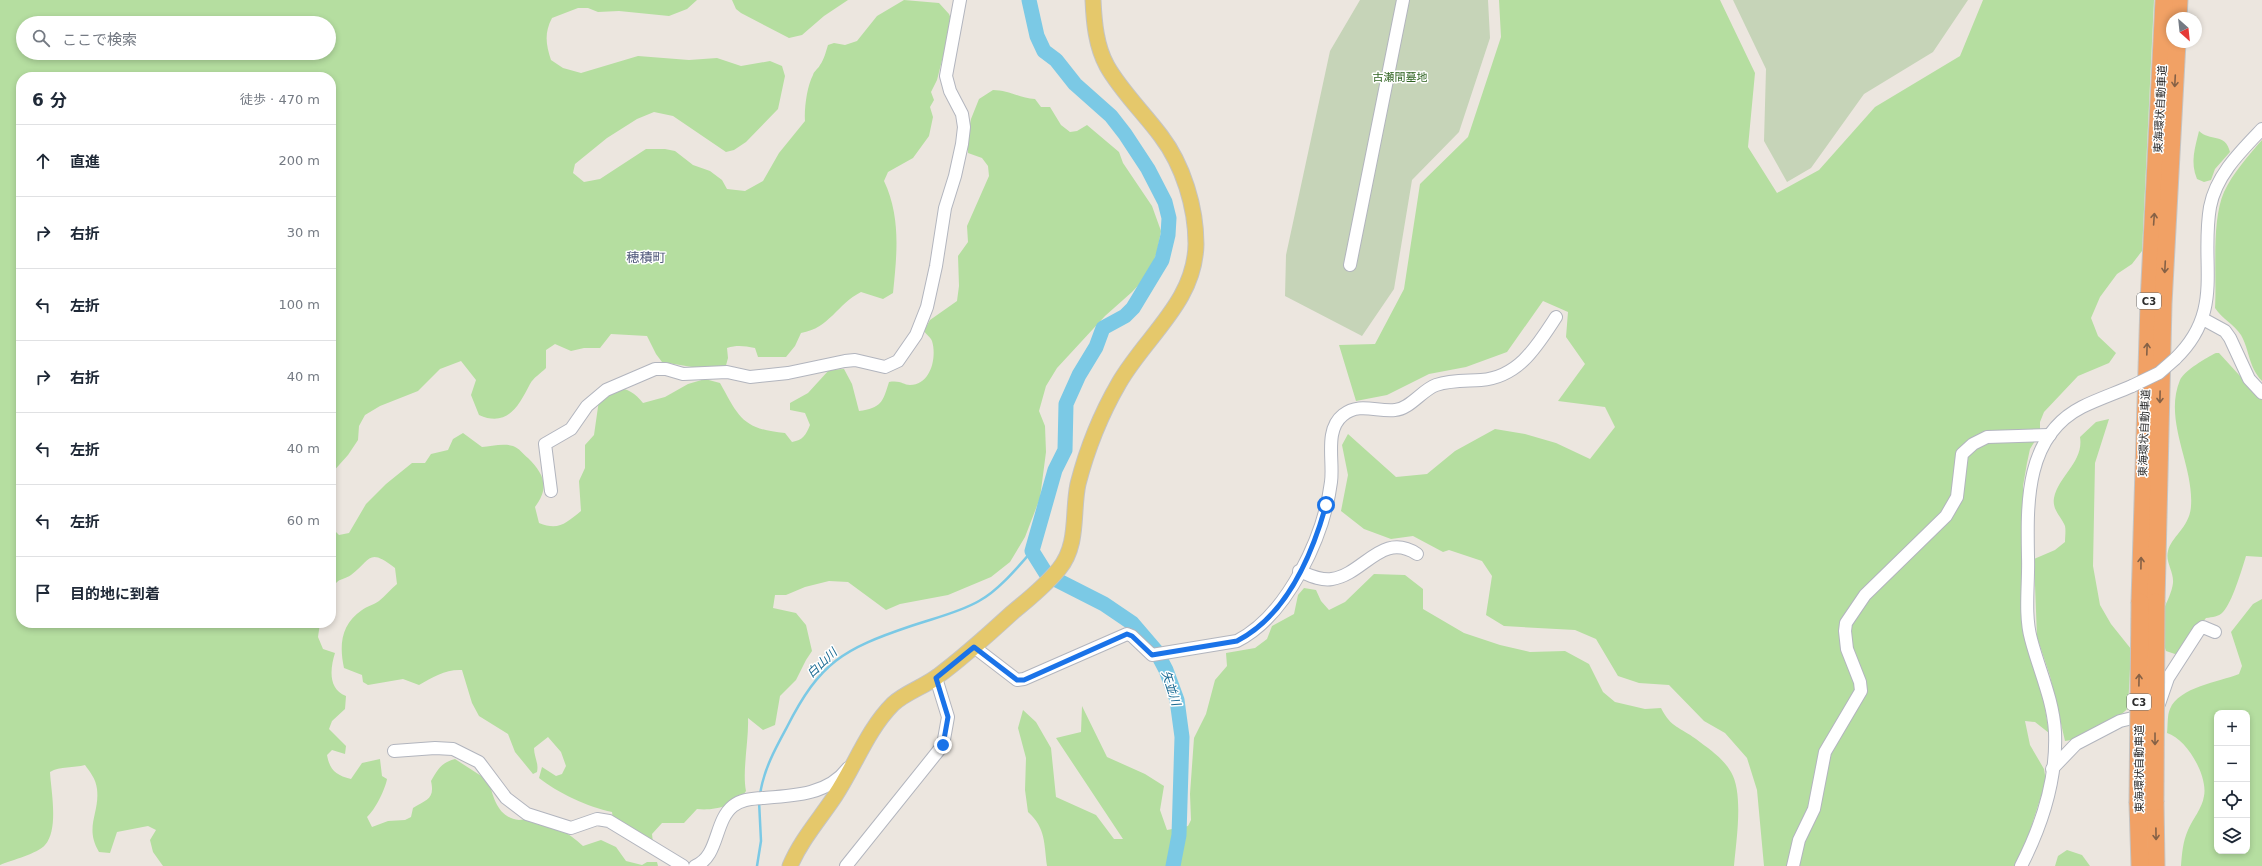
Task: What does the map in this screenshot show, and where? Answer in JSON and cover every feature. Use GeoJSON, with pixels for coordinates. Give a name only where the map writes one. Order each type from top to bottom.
{"type":"FeatureCollection","features":[{"type":"Feature","properties":{"kind":"highway","name":"東海環状自動車道"},"geometry":{"type":"LineString","coordinates":[[2156,866],[2148,602],[2149,303],[2164,0]]}},
{"type":"Feature","properties":{"kind":"highway"},"geometry":{"type":"LineString","coordinates":[[2178,12],[2179,0]]}},
{"type":"Feature","properties":{"kind":"highway","name":"東海環状自動車道"},"geometry":{"type":"LineString","coordinates":[[2140,866],[2138,803],[2177,48]]}},
{"type":"Feature","properties":{"kind":"main road"},"geometry":{"type":"LineString","coordinates":[[790,866],[805,837],[834,796],[853,761],[876,726],[894,703],[936,678],[1039,590],[1061,568],[1070,548],[1075,520],[1077,488],[1088,450],[1120,381],[1173,311],[1186,289],[1195,254],[1193,216],[1186,186],[1176,159],[1163,137],[1106,65],[1096,34],[1093,0]]}},
{"type":"Feature","properties":{"kind":"street"},"geometry":{"type":"LineString","coordinates":[[551,491],[545,444],[571,429],[593,399],[606,390],[645,372],[661,368],[683,374],[716,372],[750,377],[788,373],[855,360],[885,367],[895,363],[902,355],[922,324],[927,307],[936,266],[945,208],[955,176],[962,144],[964,127],[962,114],[950,91],[946,76],[960,0]]}},
{"type":"Feature","properties":{"kind":"street"},"geometry":{"type":"LineString","coordinates":[[1350,265],[1403,0]]}},
{"type":"Feature","properties":{"kind":"street"},"geometry":{"type":"LineString","coordinates":[[2021,866],[2041,821],[2052,769],[2055,738],[2048,690],[2030,638],[2028,609],[2029,486],[2035,465],[2050,436],[2063,420],[2081,407],[2132,386],[2159,372],[2186,349],[2203,319],[2209,280],[2210,206],[2216,188],[2225,170],[2262,129]]}},
{"type":"Feature","properties":{"kind":"street"},"geometry":{"type":"LineString","coordinates":[[974,647],[1017,680],[1024,680],[1127,634],[1132,636],[1152,655],[1237,641],[1245,637],[1267,617],[1285,597],[1316,538],[1326,505],[1331,481],[1332,433],[1336,423],[1343,415],[1355,409],[1396,410],[1435,385],[1451,381],[1495,378],[1519,366],[1535,350],[1556,317]]}},
{"type":"Feature","properties":{"kind":"street"},"geometry":{"type":"LineString","coordinates":[[2203,319],[2225,331],[2230,338],[2249,379],[2262,393]]}},
{"type":"Feature","properties":{"kind":"street"},"geometry":{"type":"LineString","coordinates":[[1793,866],[1799,840],[1814,809],[1825,752],[1861,691],[1860,682],[1848,656],[1845,638],[1846,623],[1865,595],[1946,516],[1958,490],[1962,454],[1969,447],[1987,437],[2050,436]]}},
{"type":"Feature","properties":{"kind":"street"},"geometry":{"type":"LineString","coordinates":[[1299,571],[1309,576],[1330,579],[1339,577],[1374,556],[1397,546],[1406,547],[1417,554]]}},
{"type":"Feature","properties":{"kind":"street"},"geometry":{"type":"LineString","coordinates":[[2052,769],[2076,744],[2120,721],[2153,712],[2160,703],[2168,678],[2199,630],[2203,627],[2215,632]]}},
{"type":"Feature","properties":{"kind":"street"},"geometry":{"type":"LineString","coordinates":[[846,866],[943,745],[948,717],[936,678]]}},
{"type":"Feature","properties":{"kind":"street"},"geometry":{"type":"LineString","coordinates":[[394,751],[435,748],[454,749],[479,762],[506,798],[527,814],[571,828],[597,818],[609,821],[683,866]]}},
{"type":"Feature","properties":{"kind":"street"},"geometry":{"type":"LineString","coordinates":[[695,866],[706,860],[727,813],[739,802],[751,799],[814,792],[844,773],[853,761]]}},
{"type":"Feature","properties":{"kind":"green space"},"geometry":{"type":"Polygon","coordinates":[[[0,0],[697,0],[687,9],[669,16],[619,11],[598,12],[588,8],[578,8],[552,18],[549,23],[547,34],[548,49],[551,60],[563,68],[581,73],[638,56],[689,60],[717,58],[741,66],[770,61],[782,66],[785,76],[778,109],[746,142],[734,150],[726,152],[673,116],[654,112],[637,119],[607,138],[575,164],[573,173],[584,182],[600,179],[646,149],[665,149],[675,151],[693,165],[710,171],[722,180],[727,189],[745,191],[763,181],[779,153],[805,121],[809,85],[814,74],[823,61],[828,45],[834,43],[845,45],[857,41],[877,16],[904,0],[939,3],[949,14],[952,21],[937,80],[931,92],[934,100],[930,107],[933,117],[929,136],[913,158],[888,172],[884,181],[893,208],[895,222],[896,264],[893,293],[883,299],[861,292],[819,326],[801,333],[795,346],[786,357],[758,357],[755,348],[737,346],[727,348],[728,358],[725,369],[692,367],[662,362],[647,336],[611,334],[600,348],[584,348],[571,351],[555,344],[546,350],[546,368],[531,382],[517,406],[511,412],[498,419],[479,415],[471,395],[476,380],[461,361],[440,369],[418,391],[380,406],[365,415],[359,426],[358,440],[348,455],[336,468],[336,72],[16,72],[16,628],[319,628],[318,637],[323,649],[335,653],[332,665],[333,684],[340,693],[346,696],[345,709],[332,721],[329,729],[346,746],[345,754],[332,750],[327,755],[330,765],[334,772],[351,779],[362,763],[380,759],[382,776],[387,779],[379,800],[367,817],[372,827],[388,821],[405,820],[411,817],[413,808],[429,798],[431,795],[431,781],[438,770],[446,762],[455,759],[489,781],[492,794],[498,806],[506,815],[519,820],[530,819],[546,823],[572,836],[583,846],[601,840],[616,847],[626,861],[642,865],[647,862],[657,862],[658,866],[163,866],[153,852],[150,840],[156,830],[148,826],[117,832],[110,853],[99,852],[93,835],[97,789],[91,773],[85,765],[58,769],[50,772],[53,810],[52,830],[45,845],[24,856],[0,865],[0,0]]]}},
{"type":"Feature","properties":{"kind":"green space"},"geometry":{"type":"Polygon","coordinates":[[[732,0],[848,0],[824,16],[802,35],[789,38],[741,13],[736,9],[732,0]]]}},
{"type":"Feature","properties":{"kind":"green space","name":"古瀬間墓地"},"geometry":{"type":"Polygon","coordinates":[[[1360,0],[1488,0],[1490,38],[1459,132],[1412,180],[1394,289],[1362,336],[1285,296],[1286,255],[1330,51],[1360,0]]]}},
{"type":"Feature","properties":{"kind":"green space"},"geometry":{"type":"Polygon","coordinates":[[[1499,0],[1720,0],[1755,73],[1748,147],[1777,193],[1819,170],[1875,107],[1960,56],[1983,0],[2154,0],[2142,251],[2132,264],[2117,274],[2100,297],[2091,318],[2098,336],[2116,353],[2109,363],[2078,376],[2044,412],[2040,422],[2040,433],[2030,449],[2023,486],[2023,610],[2042,690],[2049,733],[2035,722],[2025,721],[2030,745],[2044,769],[2046,781],[2025,846],[2016,866],[1764,866],[1757,790],[1747,758],[1725,733],[1704,721],[1669,685],[1639,683],[1618,676],[1596,639],[1575,630],[1504,626],[1486,615],[1492,576],[1482,561],[1449,550],[1443,552],[1413,536],[1391,539],[1364,529],[1341,511],[1348,475],[1342,445],[1348,434],[1396,477],[1427,474],[1455,451],[1495,429],[1525,434],[1556,443],[1590,459],[1615,427],[1605,407],[1558,401],[1585,364],[1566,337],[1568,312],[1543,301],[1507,352],[1466,367],[1429,374],[1387,395],[1356,401],[1339,345],[1375,344],[1404,289],[1420,184],[1468,137],[1501,37],[1499,0]]]}},
{"type":"Feature","properties":{"kind":"green space"},"geometry":{"type":"Polygon","coordinates":[[[1733,0],[1968,0],[1933,52],[1864,94],[1811,168],[1787,182],[1764,141],[1766,69],[1733,0]]]}},
{"type":"Feature","properties":{"kind":"green space"},"geometry":{"type":"Polygon","coordinates":[[[993,90],[1004,91],[1035,99],[1041,107],[1050,107],[1061,125],[1070,132],[1077,131],[1087,125],[1119,152],[1123,163],[1152,206],[1161,231],[1157,252],[1148,275],[1132,292],[1105,316],[1057,368],[1046,386],[1039,411],[1045,426],[1046,452],[1040,498],[1025,537],[1010,562],[991,577],[948,595],[900,604],[886,610],[848,582],[829,581],[805,587],[786,595],[775,595],[773,608],[796,613],[806,625],[812,651],[796,680],[780,696],[775,725],[763,730],[748,718],[745,765],[746,791],[731,804],[717,808],[697,809],[684,823],[662,823],[652,834],[653,843],[613,819],[612,812],[593,807],[574,799],[555,789],[539,778],[542,767],[556,776],[562,774],[566,766],[561,752],[548,737],[534,748],[537,772],[533,774],[515,752],[508,734],[479,716],[472,703],[462,670],[445,672],[419,685],[403,679],[368,685],[363,682],[362,675],[344,668],[342,659],[342,643],[346,628],[355,616],[366,607],[379,601],[397,584],[395,568],[380,558],[374,557],[370,558],[351,575],[336,584],[336,532],[339,535],[349,533],[366,504],[386,484],[412,463],[425,463],[431,454],[448,450],[453,439],[463,433],[482,447],[509,445],[517,448],[528,458],[538,470],[543,481],[544,487],[540,500],[535,507],[539,523],[557,526],[566,522],[581,511],[579,481],[585,468],[585,445],[594,435],[599,400],[616,387],[631,392],[643,403],[665,397],[688,384],[705,379],[720,383],[732,405],[744,419],[759,428],[785,433],[792,442],[799,440],[804,436],[810,425],[805,413],[790,410],[790,403],[808,393],[829,370],[844,369],[852,384],[859,411],[877,406],[885,395],[889,382],[899,382],[910,385],[917,384],[923,380],[931,369],[934,355],[932,341],[924,331],[930,320],[957,301],[959,286],[958,256],[968,242],[967,226],[989,176],[988,166],[982,158],[968,153],[968,134],[971,119],[979,99],[993,90]]]}},
{"type":"Feature","properties":{"kind":"green space"},"geometry":{"type":"Polygon","coordinates":[[[2199,131],[2208,136],[2221,139],[2228,146],[2230,152],[2215,169],[2211,180],[2204,182],[2197,179],[2194,167],[2194,155],[2199,131]]]}},
{"type":"Feature","properties":{"kind":"green space"},"geometry":{"type":"Polygon","coordinates":[[[2262,140],[2262,381],[2254,370],[2241,335],[2215,308],[2215,248],[2217,218],[2224,192],[2236,171],[2262,140]]]}},
{"type":"Feature","properties":{"kind":"green space"},"geometry":{"type":"Polygon","coordinates":[[[2216,353],[2219,353],[2262,400],[2262,557],[2246,556],[2236,586],[2226,608],[2219,615],[2206,618],[2178,655],[2166,651],[2163,641],[2162,625],[2164,609],[2171,593],[2173,583],[2167,555],[2170,546],[2187,520],[2191,506],[2191,490],[2177,427],[2175,411],[2176,396],[2182,376],[2196,365],[2216,353]]]}},
{"type":"Feature","properties":{"kind":"green space"},"geometry":{"type":"Polygon","coordinates":[[[2109,419],[2095,463],[2093,566],[2100,605],[2111,624],[2131,649],[2128,708],[2108,724],[2090,734],[2065,741],[2050,676],[2037,637],[2034,559],[2055,550],[2065,542],[2065,526],[2054,506],[2054,498],[2061,482],[2078,454],[2080,437],[2096,422],[2109,419]]]}},
{"type":"Feature","properties":{"kind":"green space"},"geometry":{"type":"Polygon","coordinates":[[[1374,574],[1405,575],[1423,589],[1423,609],[1464,633],[1500,645],[1530,652],[1565,651],[1589,664],[1603,692],[1615,702],[1645,709],[1661,708],[1668,720],[1715,754],[1724,762],[1731,772],[1735,781],[1738,805],[1734,866],[1047,866],[1041,830],[1034,818],[1028,812],[1025,790],[1026,758],[1018,728],[1023,710],[1036,722],[1051,748],[1056,797],[1096,815],[1114,839],[1123,839],[1056,738],[1081,732],[1082,706],[1107,757],[1145,774],[1164,786],[1160,810],[1167,830],[1188,826],[1191,820],[1190,794],[1194,738],[1206,714],[1215,680],[1227,666],[1226,653],[1255,648],[1267,639],[1272,626],[1294,614],[1298,595],[1304,588],[1316,590],[1321,601],[1329,610],[1345,602],[1374,574]]]}},
{"type":"Feature","properties":{"kind":"green space"},"geometry":{"type":"Polygon","coordinates":[[[2262,599],[2262,866],[2181,866],[2186,834],[2201,805],[2204,796],[2204,788],[2203,779],[2189,750],[2182,743],[2167,733],[2169,711],[2182,695],[2191,690],[2239,674],[2242,666],[2231,632],[2253,604],[2262,599]]]}},
{"type":"Feature","properties":{"kind":"green space"},"geometry":{"type":"Polygon","coordinates":[[[2067,850],[2082,855],[2090,866],[2055,866],[2058,856],[2067,850]]]}},
{"type":"Feature","properties":{"kind":"waterway","name":"矢並川"},"geometry":{"type":"LineString","coordinates":[[1029,0],[1037,36],[1044,51],[1056,60],[1075,84],[1111,116],[1125,134],[1148,169],[1165,202],[1169,218],[1168,235],[1162,260],[1133,308],[1125,316],[1103,328],[1096,347],[1079,375],[1066,404],[1065,450],[1055,470],[1032,551],[1047,575],[1104,604],[1132,623],[1156,651],[1166,670],[1177,700],[1182,737],[1179,835],[1173,866]]}},
{"type":"Feature","properties":{"kind":"waterway","name":"白山川"},"geometry":{"type":"LineString","coordinates":[[760,794],[770,759],[799,705],[811,687],[836,661],[868,642],[954,612],[979,601],[1000,585],[1032,551]]}},
{"type":"Feature","properties":{"kind":"waterway","name":"白山川"},"geometry":{"type":"LineString","coordinates":[[757,866],[761,841],[759,801]]}},
{"type":"Feature","properties":{"kind":"district","name":"穂積町"},"geometry":{"type":"Point","coordinates":[646,257]}},
{"type":"Feature","properties":{"kind":"route"},"geometry":{"type":"LineString","coordinates":[[943,745],[948,717],[936,678],[974,647],[984,653],[1017,680],[1024,680],[1114,638],[1127,634],[1132,636],[1152,655],[1184,651],[1237,641],[1245,637],[1267,617],[1285,597],[1316,538],[1326,505]]}}]}
